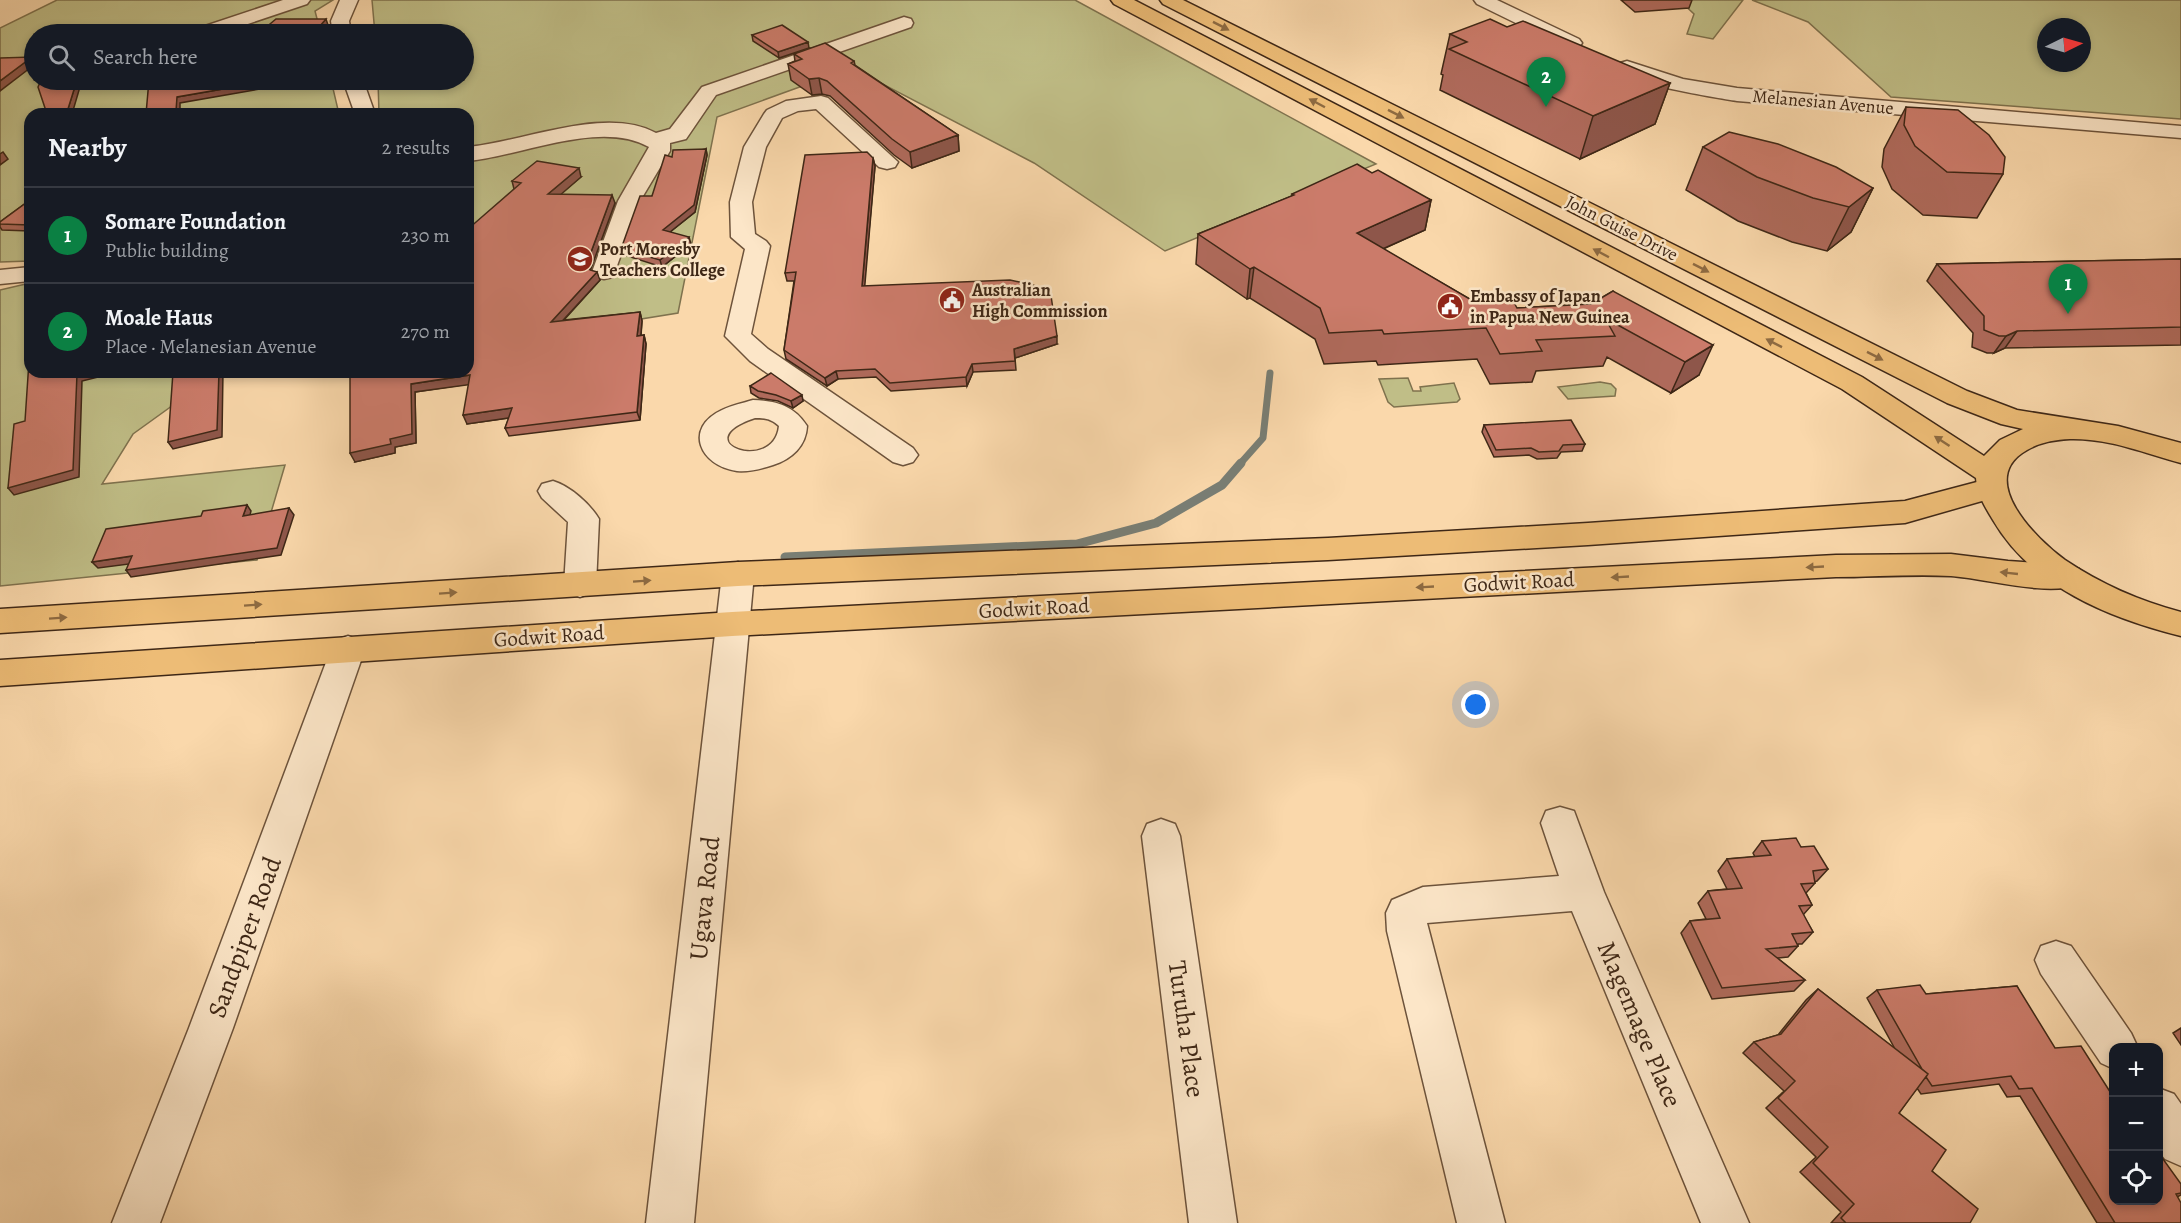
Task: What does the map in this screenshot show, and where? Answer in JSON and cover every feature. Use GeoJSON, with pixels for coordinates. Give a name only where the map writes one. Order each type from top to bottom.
{"type":"FeatureCollection","features":[{"type":"Feature","properties":{"kind":"main road","name":"John Guise Drive"},"geometry":{"type":"LineString","coordinates":[[1120,0],[1852,383],[1991,481]]}},
{"type":"Feature","properties":{"kind":"main road","name":"John Guise Drive"},"geometry":{"type":"LineString","coordinates":[[1169,0],[1957,397],[2011,418],[2084,431]]}},
{"type":"Feature","properties":{"kind":"main road"},"geometry":{"type":"LineString","coordinates":[[2181,453],[2134,438],[2084,431],[2048,432],[2019,440],[2000,454],[1991,481],[2008,525],[2033,551],[2068,577],[2100,595],[2136,610],[2181,624]]}},
{"type":"Feature","properties":{"kind":"main road","name":"Godwit Road"},"geometry":{"type":"LineString","coordinates":[[0,621],[738,574],[1316,549],[1622,532],[1905,512],[1991,481]]}},
{"type":"Feature","properties":{"kind":"main road","name":"Godwit Road"},"geometry":{"type":"LineString","coordinates":[[0,673],[732,624],[1836,566],[1952,565],[2008,573],[2068,577]]}},
{"type":"Feature","properties":{"kind":"street"},"geometry":{"type":"LineString","coordinates":[[230,24],[301,0]]}},
{"type":"Feature","properties":{"kind":"street"},"geometry":{"type":"LineString","coordinates":[[340,24],[350,0]]}},
{"type":"Feature","properties":{"kind":"street"},"geometry":{"type":"LineString","coordinates":[[1483,0],[1592,52]]}},
{"type":"Feature","properties":{"kind":"street"},"geometry":{"type":"LineString","coordinates":[[655,140],[678,134],[702,97],[709,92],[904,23]]}},
{"type":"Feature","properties":{"kind":"street","name":"Melanesian Avenue"},"geometry":{"type":"LineString","coordinates":[[1613,61],[1655,80],[1715,92],[2065,124],[2181,132]]}},
{"type":"Feature","properties":{"kind":"street"},"geometry":{"type":"LineString","coordinates":[[357,90],[363,108]]}},
{"type":"Feature","properties":{"kind":"street"},"geometry":{"type":"LineString","coordinates":[[887,162],[821,102],[793,105],[774,114],[755,147],[741,202],[743,237],[758,246],[738,336],[759,355],[903,455]]}},
{"type":"Feature","properties":{"kind":"street"},"geometry":{"type":"LineString","coordinates":[[474,153],[503,151],[561,136],[598,131],[639,131],[660,144],[659,152],[629,201],[604,272]]}},
{"type":"Feature","properties":{"kind":"street"},"geometry":{"type":"LineString","coordinates":[[0,277],[24,275]]}},
{"type":"Feature","properties":{"kind":"street"},"geometry":{"type":"LineString","coordinates":[[790,420],[821,399]]}},
{"type":"Feature","properties":{"kind":"street"},"geometry":{"type":"LineString","coordinates":[[735,402],[783,415],[790,420],[793,426],[790,440],[776,453],[755,461],[729,459],[713,448],[711,440],[714,431],[735,402]]}},
{"type":"Feature","properties":{"kind":"street"},"geometry":{"type":"LineString","coordinates":[[553,491],[584,519],[580,585]]}},
{"type":"Feature","properties":{"kind":"street","name":"Ugava Road"},"geometry":{"type":"LineString","coordinates":[[670,1223],[738,574]]}},
{"type":"Feature","properties":{"kind":"street","name":"Sandpiper Road"},"geometry":{"type":"LineString","coordinates":[[136,1223],[211,1028],[348,650]]}},
{"type":"Feature","properties":{"kind":"street","name":"Magemage Place"},"geometry":{"type":"LineString","coordinates":[[1560,823],[1584,892],[1725,1223]]}},
{"type":"Feature","properties":{"kind":"street","name":"Turuha Place"},"geometry":{"type":"LineString","coordinates":[[1161,836],[1213,1223]]}},
{"type":"Feature","properties":{"kind":"street"},"geometry":{"type":"LineString","coordinates":[[1481,1223],[1407,930],[1406,914],[1423,905],[1584,892]]}},
{"type":"Feature","properties":{"kind":"street"},"geometry":{"type":"LineString","coordinates":[[2056,960],[2113,1043]]}},
{"type":"Feature","properties":{"kind":"street"},"geometry":{"type":"LineString","coordinates":[[2163,1117],[2181,1143]]}},
{"type":"Feature","properties":{"kind":"shaded area"},"geometry":{"type":"Polygon","coordinates":[[[57,0],[333,0],[315,11],[318,24],[24,24],[24,90],[333,90],[338,108],[24,108],[24,261],[0,262],[0,28],[57,0]]]}},
{"type":"Feature","properties":{"kind":"shaded area"},"geometry":{"type":"Polygon","coordinates":[[[372,0],[1075,0],[1376,164],[1165,251],[1034,163],[852,68],[717,117],[678,313],[474,346],[474,108],[379,108],[378,90],[474,90],[474,24],[374,24],[372,0]]]}},
{"type":"Feature","properties":{"kind":"shaded area"},"geometry":{"type":"Polygon","coordinates":[[[1679,0],[1743,0],[1713,39],[1687,34],[1694,14],[1679,0]]]}},
{"type":"Feature","properties":{"kind":"shaded area"},"geometry":{"type":"Polygon","coordinates":[[[1752,0],[2181,0],[2181,119],[1891,97],[1808,22],[1752,0]]]}},
{"type":"Feature","properties":{"kind":"shaded area"},"geometry":{"type":"Polygon","coordinates":[[[24,284],[24,378],[211,378],[133,434],[102,484],[285,465],[257,560],[0,586],[0,290],[24,284]]]}},
{"type":"Feature","properties":{"kind":"shaded area"},"geometry":{"type":"Polygon","coordinates":[[[1408,378],[1413,391],[1421,391],[1420,387],[1454,383],[1460,399],[1457,402],[1394,407],[1388,402],[1379,379],[1408,378]]]}},
{"type":"Feature","properties":{"kind":"shaded area"},"geometry":{"type":"Polygon","coordinates":[[[1600,382],[1611,384],[1616,389],[1615,396],[1568,399],[1558,387],[1600,382]]]}},
{"type":"Feature","properties":{"kind":"building"},"geometry":{"type":"Polygon","coordinates":[[[276,19],[326,19],[322,24],[270,24],[276,19]]]}},
{"type":"Feature","properties":{"kind":"building"},"geometry":{"type":"Polygon","coordinates":[[[1490,19],[1507,27],[1523,21],[1670,83],[1593,116],[1449,49],[1467,42],[1450,34],[1490,19]]]}},
{"type":"Feature","properties":{"kind":"building"},"geometry":{"type":"Polygon","coordinates":[[[782,25],[808,42],[778,52],[752,35],[782,25]]]}},
{"type":"Feature","properties":{"kind":"building"},"geometry":{"type":"Polygon","coordinates":[[[825,43],[958,135],[910,152],[892,139],[827,81],[819,78],[809,79],[788,64],[802,59],[794,54],[825,43]]]}},
{"type":"Feature","properties":{"kind":"building"},"geometry":{"type":"Polygon","coordinates":[[[24,57],[24,63],[0,81],[0,58],[24,57]]]}},
{"type":"Feature","properties":{"kind":"building"},"geometry":{"type":"Polygon","coordinates":[[[39,90],[74,90],[68,108],[45,108],[39,90]]]}},
{"type":"Feature","properties":{"kind":"building"},"geometry":{"type":"Polygon","coordinates":[[[148,90],[217,90],[177,97],[176,108],[147,108],[148,90]]]}},
{"type":"Feature","properties":{"kind":"building"},"geometry":{"type":"Polygon","coordinates":[[[1906,107],[1958,110],[1989,135],[2005,157],[2003,174],[1947,172],[1915,146],[1904,125],[1906,107]]]}},
{"type":"Feature","properties":{"kind":"building"},"geometry":{"type":"Polygon","coordinates":[[[1729,132],[1778,144],[1836,167],[1873,188],[1849,207],[1813,198],[1757,177],[1703,147],[1729,132]]]}},
{"type":"Feature","properties":{"kind":"building"},"geometry":{"type":"Polygon","coordinates":[[[706,149],[694,205],[663,230],[689,237],[660,260],[621,249],[640,196],[652,196],[665,155],[672,157],[673,150],[706,149]]]}},
{"type":"Feature","properties":{"kind":"building"},"geometry":{"type":"Polygon","coordinates":[[[867,152],[873,158],[862,286],[1010,280],[1050,289],[1057,336],[1014,349],[1015,361],[972,364],[966,377],[890,383],[875,369],[836,371],[825,378],[784,350],[796,272],[785,273],[805,155],[867,152]]]}},
{"type":"Feature","properties":{"kind":"building"},"geometry":{"type":"Polygon","coordinates":[[[537,161],[579,168],[548,194],[612,195],[587,263],[590,270],[597,272],[551,322],[640,312],[637,336],[644,335],[637,412],[505,428],[512,408],[463,415],[469,378],[474,378],[474,224],[521,183],[512,181],[537,161]]]}},
{"type":"Feature","properties":{"kind":"building"},"geometry":{"type":"Polygon","coordinates":[[[1357,164],[1372,173],[1378,170],[1431,200],[1357,233],[1473,301],[1512,299],[1517,308],[1591,304],[1613,291],[1713,345],[1685,362],[1605,318],[1615,336],[1536,340],[1542,351],[1500,354],[1486,328],[1384,334],[1382,330],[1329,333],[1320,308],[1254,267],[1250,269],[1198,234],[1294,195],[1292,194],[1357,164]]]}},
{"type":"Feature","properties":{"kind":"building"},"geometry":{"type":"Polygon","coordinates":[[[24,204],[24,225],[0,224],[24,204]]]}},
{"type":"Feature","properties":{"kind":"building"},"geometry":{"type":"Polygon","coordinates":[[[2181,259],[2181,327],[2017,331],[2006,336],[1999,336],[1984,330],[1984,316],[1937,264],[2181,259]]]}},
{"type":"Feature","properties":{"kind":"building"},"geometry":{"type":"Polygon","coordinates":[[[771,373],[802,395],[791,401],[758,391],[750,386],[771,373]]]}},
{"type":"Feature","properties":{"kind":"building"},"geometry":{"type":"Polygon","coordinates":[[[28,378],[77,378],[73,470],[8,488],[14,424],[25,421],[28,378]]]}},
{"type":"Feature","properties":{"kind":"building"},"geometry":{"type":"Polygon","coordinates":[[[173,378],[219,378],[217,430],[168,442],[173,378]]]}},
{"type":"Feature","properties":{"kind":"building"},"geometry":{"type":"Polygon","coordinates":[[[350,378],[450,378],[411,384],[412,434],[390,439],[391,444],[350,453],[350,378]]]}},
{"type":"Feature","properties":{"kind":"building"},"geometry":{"type":"Polygon","coordinates":[[[1571,420],[1585,444],[1563,445],[1559,451],[1539,452],[1531,448],[1496,450],[1484,425],[1571,420]]]}},
{"type":"Feature","properties":{"kind":"building"},"geometry":{"type":"Polygon","coordinates":[[[247,505],[243,516],[289,508],[277,548],[126,570],[132,556],[92,562],[106,529],[201,516],[203,511],[247,505]]]}},
{"type":"Feature","properties":{"kind":"building"},"geometry":{"type":"Polygon","coordinates":[[[1796,838],[1801,847],[1814,846],[1828,869],[1813,871],[1815,883],[1801,884],[1812,905],[1799,906],[1813,932],[1792,934],[1798,946],[1766,949],[1805,980],[1722,988],[1690,921],[1720,918],[1708,891],[1742,888],[1727,859],[1771,855],[1762,841],[1796,838]]]}},
{"type":"Feature","properties":{"kind":"building"},"geometry":{"type":"Polygon","coordinates":[[[1920,985],[1926,994],[2017,986],[2055,1048],[2081,1046],[2109,1090],[2109,1205],[2163,1205],[2163,1159],[2181,1184],[2181,1193],[2176,1194],[2181,1203],[2181,1223],[2115,1223],[2032,1088],[2019,1089],[2011,1076],[1932,1086],[1926,1077],[1928,1074],[1922,1069],[1877,990],[1920,985]]]}},
{"type":"Feature","properties":{"kind":"building"},"geometry":{"type":"Polygon","coordinates":[[[1818,989],[1928,1074],[1899,1113],[1946,1150],[1932,1171],[1978,1209],[1970,1223],[1846,1223],[1841,1218],[1854,1204],[1813,1163],[1828,1147],[1778,1098],[1795,1081],[1754,1042],[1781,1034],[1818,989]]]}},
{"type":"Feature","properties":{"kind":"waterway"},"geometry":{"type":"LineString","coordinates":[[1239,465],[1263,438],[1270,373]]}},
{"type":"Feature","properties":{"kind":"waterway"},"geometry":{"type":"LineString","coordinates":[[785,557],[1077,544],[1156,523],[1222,485],[1241,463]]}},
{"type":"Feature","properties":{"kind":"place","name":"Moale Haus"},"geometry":{"type":"Point","coordinates":[1546,107]}},
{"type":"Feature","properties":{"kind":"place","name":"Port Moresby Teachers College"},"geometry":{"type":"Point","coordinates":[580,259]}},
{"type":"Feature","properties":{"kind":"place","name":"Australian High Commission"},"geometry":{"type":"Point","coordinates":[952,300]}},
{"type":"Feature","properties":{"kind":"place","name":"Embassy of Japan in Papua New Guinea"},"geometry":{"type":"Point","coordinates":[1450,306]}},
{"type":"Feature","properties":{"kind":"place","name":"Somare Foundation"},"geometry":{"type":"Point","coordinates":[2068,314]}}]}
